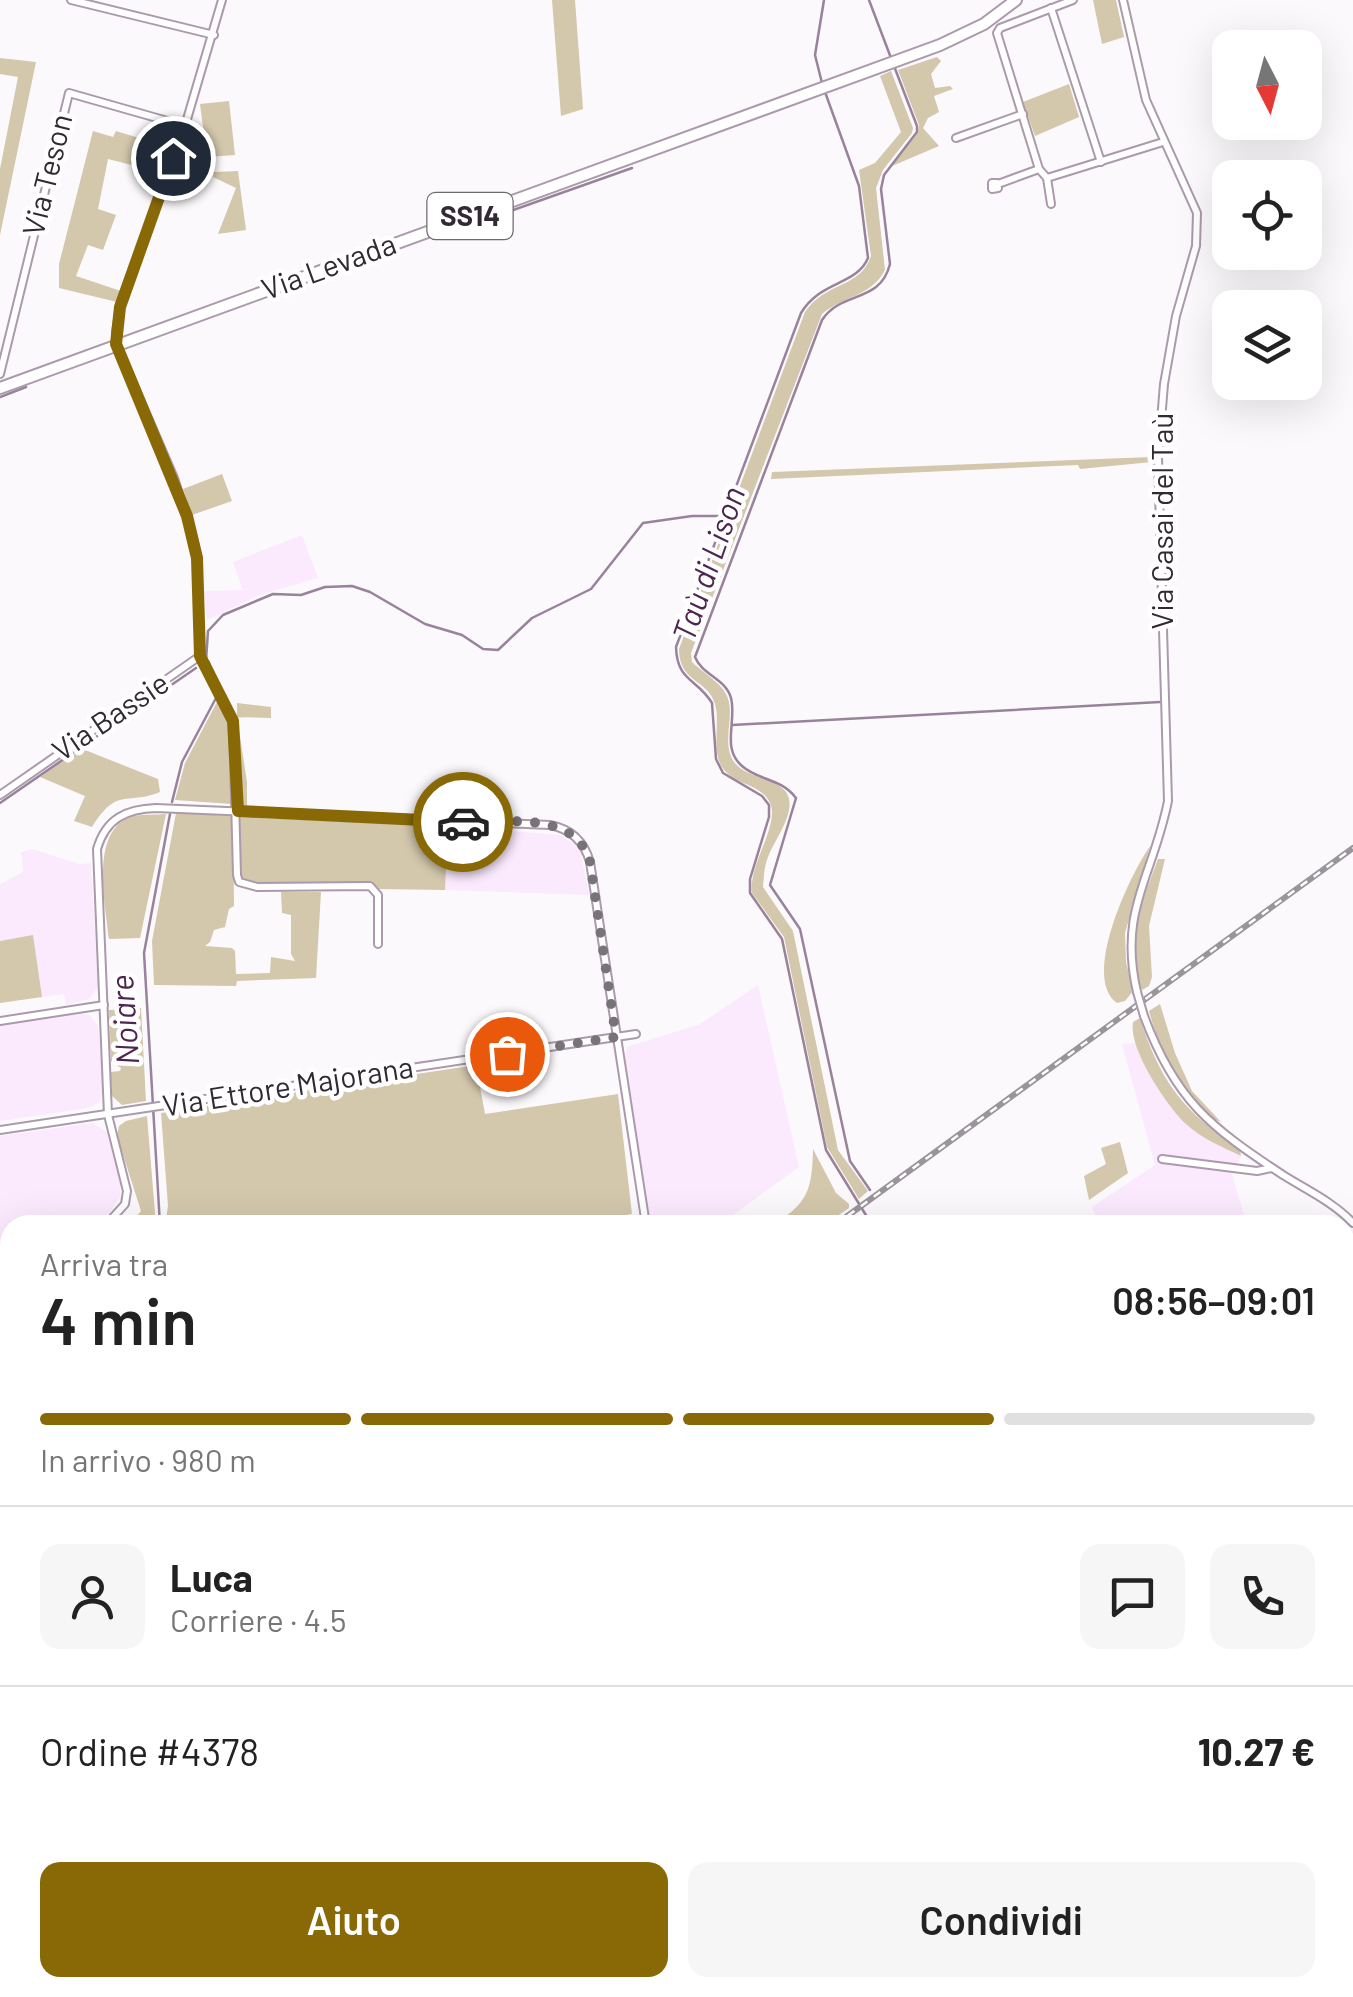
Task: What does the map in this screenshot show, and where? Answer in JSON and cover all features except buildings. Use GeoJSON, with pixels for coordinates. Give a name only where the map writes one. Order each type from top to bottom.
{"type":"FeatureCollection","features":[{"type":"Feature","properties":{"kind":"main road","name":"Via Levada"},"geometry":{"type":"LineString","coordinates":[[0,388],[940,46],[984,24],[1016,0]]}},
{"type":"Feature","properties":{"kind":"street"},"geometry":{"type":"LineString","coordinates":[[70,0],[214,35]]}},
{"type":"Feature","properties":{"kind":"street"},"geometry":{"type":"LineString","coordinates":[[116,344],[120,307],[185,126],[222,0]]}},
{"type":"Feature","properties":{"kind":"street"},"geometry":{"type":"LineString","coordinates":[[1050,204],[1047,178],[1039,169],[998,36],[1000,28],[1073,0]]}},
{"type":"Feature","properties":{"kind":"street","name":"Via Casai del Taù"},"geometry":{"type":"LineString","coordinates":[[1123,0],[1146,100],[1197,212],[1198,234],[1176,316],[1161,419],[1158,508],[1168,801],[1131,922],[1129,952],[1144,1016],[1178,1089],[1211,1122],[1273,1168]]}},
{"type":"Feature","properties":{"kind":"street"},"geometry":{"type":"LineString","coordinates":[[1050,8],[1100,162]]}},
{"type":"Feature","properties":{"kind":"street","name":"Via Teson"},"geometry":{"type":"LineString","coordinates":[[0,374],[68,93],[185,126]]}},
{"type":"Feature","properties":{"kind":"street"},"geometry":{"type":"LineString","coordinates":[[956,138],[1022,114]]}},
{"type":"Feature","properties":{"kind":"street"},"geometry":{"type":"LineString","coordinates":[[1047,178],[1163,142]]}},
{"type":"Feature","properties":{"kind":"street"},"geometry":{"type":"LineString","coordinates":[[998,184],[1039,169]]}},
{"type":"Feature","properties":{"kind":"street","name":"Via Bassie"},"geometry":{"type":"LineString","coordinates":[[0,795],[200,656],[197,558],[187,516],[116,344]]}},
{"type":"Feature","properties":{"kind":"street"},"geometry":{"type":"LineString","coordinates":[[200,656],[233,721],[238,811],[236,875],[240,882],[257,887],[370,886],[378,895],[378,944]]}},
{"type":"Feature","properties":{"kind":"street"},"geometry":{"type":"LineString","coordinates":[[115,1215],[125,1204],[128,1191],[108,1114],[97,856],[99,841],[110,823],[125,812],[142,808],[550,825],[571,832],[590,862],[644,1215]]}},
{"type":"Feature","properties":{"kind":"street"},"geometry":{"type":"LineString","coordinates":[[0,1021],[104,1005]]}},
{"type":"Feature","properties":{"kind":"street","name":"Via Ettore Majorana"},"geometry":{"type":"LineString","coordinates":[[0,1130],[636,1034]]}},
{"type":"Feature","properties":{"kind":"street"},"geometry":{"type":"LineString","coordinates":[[1162,1159],[1257,1171],[1273,1168],[1344,1215]]}},
{"type":"Feature","properties":{"kind":"shaded area"},"geometry":{"type":"Polygon","coordinates":[[[552,0],[575,0],[583,109],[561,116],[552,0]]]}},
{"type":"Feature","properties":{"kind":"shaded area"},"geometry":{"type":"Polygon","coordinates":[[[1093,0],[1116,0],[1124,37],[1102,44],[1093,0]]]}},
{"type":"Feature","properties":{"kind":"shaded area"},"geometry":{"type":"Polygon","coordinates":[[[937,57],[941,61],[931,74],[935,88],[953,89],[934,96],[939,112],[928,118],[923,128],[939,146],[892,166],[918,133],[919,125],[898,70],[937,57]]]}},
{"type":"Feature","properties":{"kind":"shaded area"},"geometry":{"type":"Polygon","coordinates":[[[0,58],[36,62],[0,235],[0,169],[18,77],[0,74],[0,58]]]}},
{"type":"Feature","properties":{"kind":"shaded area"},"geometry":{"type":"Polygon","coordinates":[[[891,71],[913,128],[883,170],[876,188],[885,270],[872,286],[822,314],[691,653],[692,662],[726,694],[730,710],[728,745],[734,762],[781,787],[789,799],[786,821],[767,860],[763,887],[793,931],[838,1150],[868,1191],[859,1199],[827,1147],[784,937],[752,893],[755,870],[771,822],[770,803],[761,792],[731,776],[721,765],[715,704],[684,668],[679,649],[805,312],[813,302],[859,274],[871,256],[859,170],[875,163],[901,132],[880,76],[891,71]]]}},
{"type":"Feature","properties":{"kind":"shaded area"},"geometry":{"type":"Polygon","coordinates":[[[1069,84],[1079,117],[1035,136],[1023,102],[1069,84]]]}},
{"type":"Feature","properties":{"kind":"shaded area"},"geometry":{"type":"Polygon","coordinates":[[[229,101],[235,155],[207,157],[200,104],[229,101]]]}},
{"type":"Feature","properties":{"kind":"shaded area"},"geometry":{"type":"Polygon","coordinates":[[[93,131],[113,137],[116,131],[172,148],[163,173],[108,159],[98,209],[116,215],[103,250],[88,245],[76,276],[121,291],[117,302],[59,288],[59,264],[93,131]]]}},
{"type":"Feature","properties":{"kind":"shaded area"},"geometry":{"type":"Polygon","coordinates":[[[238,171],[246,230],[218,234],[236,188],[213,177],[214,172],[238,171]]]}},
{"type":"Feature","properties":{"kind":"shaded area"},"geometry":{"type":"Polygon","coordinates":[[[1151,457],[1152,462],[1080,469],[1078,465],[771,479],[772,472],[1151,457]]]}},
{"type":"Feature","properties":{"kind":"shaded area"},"geometry":{"type":"Polygon","coordinates":[[[222,474],[232,501],[192,515],[183,489],[222,474]]]}},
{"type":"Feature","properties":{"kind":"shaded area"},"geometry":{"type":"Polygon","coordinates":[[[302,535],[318,578],[259,595],[207,620],[204,591],[243,590],[233,562],[302,535]]]}},
{"type":"Feature","properties":{"kind":"shaded area"},"geometry":{"type":"Polygon","coordinates":[[[218,700],[231,724],[232,804],[175,800],[185,763],[218,700]]]}},
{"type":"Feature","properties":{"kind":"shaded area"},"geometry":{"type":"Polygon","coordinates":[[[237,703],[271,707],[271,718],[237,717],[237,703]]]}},
{"type":"Feature","properties":{"kind":"shaded area"},"geometry":{"type":"Polygon","coordinates":[[[237,718],[247,782],[247,806],[242,806],[237,718]]]}},
{"type":"Feature","properties":{"kind":"shaded area"},"geometry":{"type":"Polygon","coordinates":[[[80,748],[158,779],[160,792],[116,802],[92,827],[74,821],[85,796],[40,777],[80,748]]]}},
{"type":"Feature","properties":{"kind":"shaded area"},"geometry":{"type":"Polygon","coordinates":[[[176,813],[233,816],[234,906],[229,909],[225,927],[214,930],[205,946],[232,948],[236,974],[270,973],[271,957],[295,961],[291,954],[291,915],[282,913],[281,892],[321,892],[316,978],[237,981],[236,986],[154,985],[152,941],[176,813]]]}},
{"type":"Feature","properties":{"kind":"shaded area"},"geometry":{"type":"Polygon","coordinates":[[[166,814],[140,938],[109,939],[103,869],[110,836],[120,823],[134,816],[166,814]]]}},
{"type":"Feature","properties":{"kind":"shaded area"},"geometry":{"type":"Polygon","coordinates":[[[238,817],[448,826],[445,890],[247,884],[240,876],[238,817]]]}},
{"type":"Feature","properties":{"kind":"shaded area"},"geometry":{"type":"Polygon","coordinates":[[[448,826],[561,835],[581,854],[589,895],[445,890],[448,826]]]}},
{"type":"Feature","properties":{"kind":"shaded area"},"geometry":{"type":"Polygon","coordinates":[[[1150,846],[1125,933],[1133,991],[1125,1001],[1117,1003],[1107,990],[1106,950],[1121,902],[1150,846]]]}},
{"type":"Feature","properties":{"kind":"shaded area"},"geometry":{"type":"Polygon","coordinates":[[[32,849],[79,864],[91,863],[98,987],[89,999],[66,1005],[64,994],[42,997],[33,936],[0,941],[0,884],[23,872],[21,852],[32,849]]]}},
{"type":"Feature","properties":{"kind":"shaded area"},"geometry":{"type":"Polygon","coordinates":[[[1158,859],[1165,859],[1149,926],[1152,977],[1149,986],[1142,990],[1134,940],[1158,859]]]}},
{"type":"Feature","properties":{"kind":"shaded area"},"geometry":{"type":"Polygon","coordinates":[[[33,935],[42,997],[0,1003],[0,941],[33,935]]]}},
{"type":"Feature","properties":{"kind":"shaded area"},"geometry":{"type":"Polygon","coordinates":[[[758,985],[799,1167],[733,1215],[649,1215],[625,1059],[627,1047],[700,1024],[758,985]]]}},
{"type":"Feature","properties":{"kind":"shaded area"},"geometry":{"type":"Polygon","coordinates":[[[1160,1004],[1192,1091],[1221,1122],[1195,1104],[1174,1075],[1149,1011],[1160,1004]]]}},
{"type":"Feature","properties":{"kind":"shaded area"},"geometry":{"type":"Polygon","coordinates":[[[141,1008],[146,1101],[122,1105],[112,1096],[110,1072],[121,1068],[111,1061],[109,1010],[141,1008]]]}},
{"type":"Feature","properties":{"kind":"shaded area"},"geometry":{"type":"Polygon","coordinates":[[[77,1013],[90,1015],[98,1027],[104,1084],[100,1101],[89,1108],[0,1121],[0,1025],[77,1013]]]}},
{"type":"Feature","properties":{"kind":"shaded area"},"geometry":{"type":"Polygon","coordinates":[[[1140,1018],[1157,1061],[1177,1094],[1240,1150],[1241,1156],[1198,1134],[1169,1104],[1136,1046],[1133,1022],[1140,1018]]]}},
{"type":"Feature","properties":{"kind":"shaded area"},"geometry":{"type":"Polygon","coordinates":[[[1135,1043],[1161,1092],[1186,1124],[1241,1156],[1232,1175],[1244,1215],[1095,1215],[1092,1207],[1155,1165],[1122,1044],[1135,1043]]]}},
{"type":"Feature","properties":{"kind":"shaded area"},"geometry":{"type":"Polygon","coordinates":[[[476,1065],[485,1114],[618,1094],[632,1214],[167,1215],[161,1113],[476,1065]]]}},
{"type":"Feature","properties":{"kind":"shaded area"},"geometry":{"type":"Polygon","coordinates":[[[147,1116],[155,1215],[138,1215],[141,1211],[117,1136],[119,1126],[147,1116]]]}},
{"type":"Feature","properties":{"kind":"shaded area"},"geometry":{"type":"Polygon","coordinates":[[[92,1123],[106,1131],[120,1181],[120,1197],[107,1215],[0,1215],[0,1136],[92,1123]]]}},
{"type":"Feature","properties":{"kind":"shaded area"},"geometry":{"type":"Polygon","coordinates":[[[1120,1142],[1128,1173],[1089,1200],[1084,1176],[1106,1164],[1101,1148],[1120,1142]]]}},
{"type":"Feature","properties":{"kind":"shaded area"},"geometry":{"type":"Polygon","coordinates":[[[813,1149],[836,1193],[849,1208],[839,1215],[786,1215],[801,1203],[811,1175],[813,1149]]]}},
{"type":"Feature","properties":{"kind":"waterway"},"geometry":{"type":"LineString","coordinates":[[822,83],[815,55],[824,0]]}},
{"type":"Feature","properties":{"kind":"waterway","name":"Taù di Lison"},"geometry":{"type":"LineString","coordinates":[[869,0],[891,58]]}},
{"type":"Feature","properties":{"kind":"waterway","name":"Taù di Lison"},"geometry":{"type":"LineString","coordinates":[[870,1190],[850,1161],[800,929],[770,885],[796,798],[736,759],[731,743],[731,698],[695,657],[822,320],[840,304],[878,285],[890,264],[881,189],[884,175],[917,132],[894,66]]}},
{"type":"Feature","properties":{"kind":"waterway"},"geometry":{"type":"LineString","coordinates":[[825,92],[859,186],[868,258],[855,274],[818,294],[801,313],[676,647],[684,674],[712,703],[716,759],[723,773],[762,796],[769,805],[750,893],[782,939],[826,1150],[866,1215]]}},
{"type":"Feature","properties":{"kind":"waterway"},"geometry":{"type":"LineString","coordinates":[[437,237],[632,168]]}},
{"type":"Feature","properties":{"kind":"waterway"},"geometry":{"type":"LineString","coordinates":[[0,397],[26,387]]}},
{"type":"Feature","properties":{"kind":"waterway"},"geometry":{"type":"LineString","coordinates":[[206,661],[208,631],[223,615],[273,594],[301,595],[325,587],[352,586],[370,592],[425,624],[462,635],[483,649],[498,650],[532,618],[591,589],[643,523],[723,516]]}},
{"type":"Feature","properties":{"kind":"waterway","name":"Noiare"},"geometry":{"type":"LineString","coordinates":[[208,661],[221,689]]}},
{"type":"Feature","properties":{"kind":"waterway"},"geometry":{"type":"LineString","coordinates":[[0,803],[196,668]]}},
{"type":"Feature","properties":{"kind":"waterway","name":"Noiare"},"geometry":{"type":"LineString","coordinates":[[172,802],[182,762],[216,698]]}},
{"type":"Feature","properties":{"kind":"waterway"},"geometry":{"type":"LineString","coordinates":[[732,725],[1160,702]]}},
{"type":"Feature","properties":{"kind":"waterway","name":"Noiare"},"geometry":{"type":"LineString","coordinates":[[159,1215],[144,953],[170,814]]}},
{"type":"Feature","properties":{"kind":"railway"},"geometry":{"type":"LineString","coordinates":[[849,1215],[1353,848]]}},
{"type":"Feature","properties":{"kind":"way so far"},"geometry":{"type":"LineString","coordinates":[[463,822],[560,827],[579,839],[590,862],[616,1037],[507,1054]]}},
{"type":"Feature","properties":{"kind":"route"},"geometry":{"type":"LineString","coordinates":[[173,158],[120,307],[116,344],[187,516],[197,558],[200,656],[233,721],[238,811],[463,822]]}}]}
